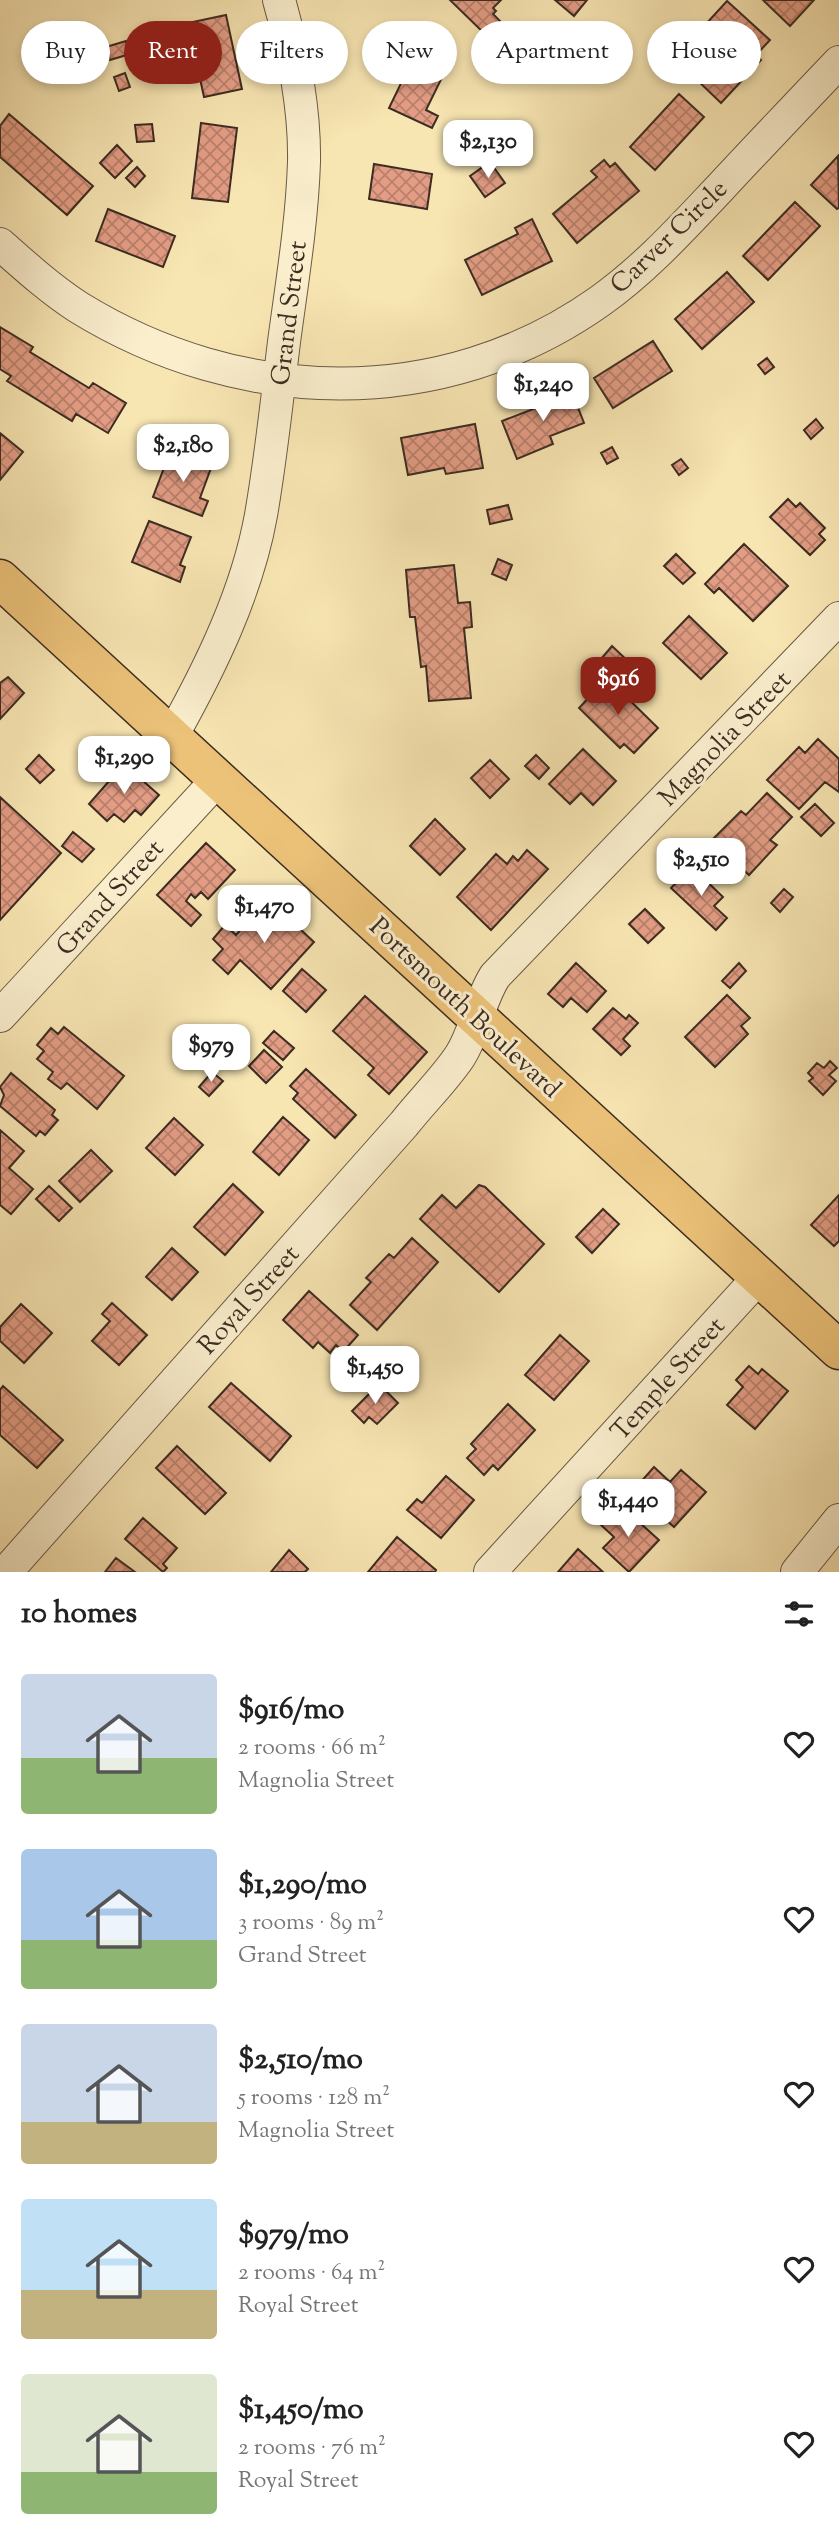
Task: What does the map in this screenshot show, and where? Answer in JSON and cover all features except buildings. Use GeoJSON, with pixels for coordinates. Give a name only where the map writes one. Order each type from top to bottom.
{"type":"FeatureCollection","features":[{"type":"Feature","properties":{"kind":"main road","name":"Portsmouth Boulevard"},"geometry":{"type":"LineString","coordinates":[[0,579],[839,1350]]}},
{"type":"Feature","properties":{"kind":"street","name":"Grand Street"},"geometry":{"type":"LineString","coordinates":[[172,736],[219,643],[241,587],[261,517],[300,220],[304,161],[302,114],[294,56],[280,0]]}},
{"type":"Feature","properties":{"kind":"street","name":"Carver Circle"},"geometry":{"type":"LineString","coordinates":[[0,244],[77,306],[127,334],[179,356],[234,372],[279,380],[359,383],[449,372],[495,358],[549,332],[600,301],[656,256],[839,62]]}},
{"type":"Feature","properties":{"kind":"street","name":"Magnolia Street"},"geometry":{"type":"LineString","coordinates":[[476,1017],[483,994],[495,976],[839,618]]}},
{"type":"Feature","properties":{"kind":"street","name":"Grand Street"},"geometry":{"type":"LineString","coordinates":[[0,1016],[218,779]]}},
{"type":"Feature","properties":{"kind":"street","name":"Royal Street"},"geometry":{"type":"LineString","coordinates":[[5,1572],[404,1124],[460,1055],[476,1017]]}},
{"type":"Feature","properties":{"kind":"street","name":"Temple Street"},"geometry":{"type":"LineString","coordinates":[[490,1572],[759,1277]]}},
{"type":"Feature","properties":{"kind":"street"},"geometry":{"type":"LineString","coordinates":[[797,1572],[839,1520]]}},
{"type":"Feature","properties":{"kind":"street"},"geometry":{"type":"LineString","coordinates":[[0,1568],[5,1572]]}}]}
